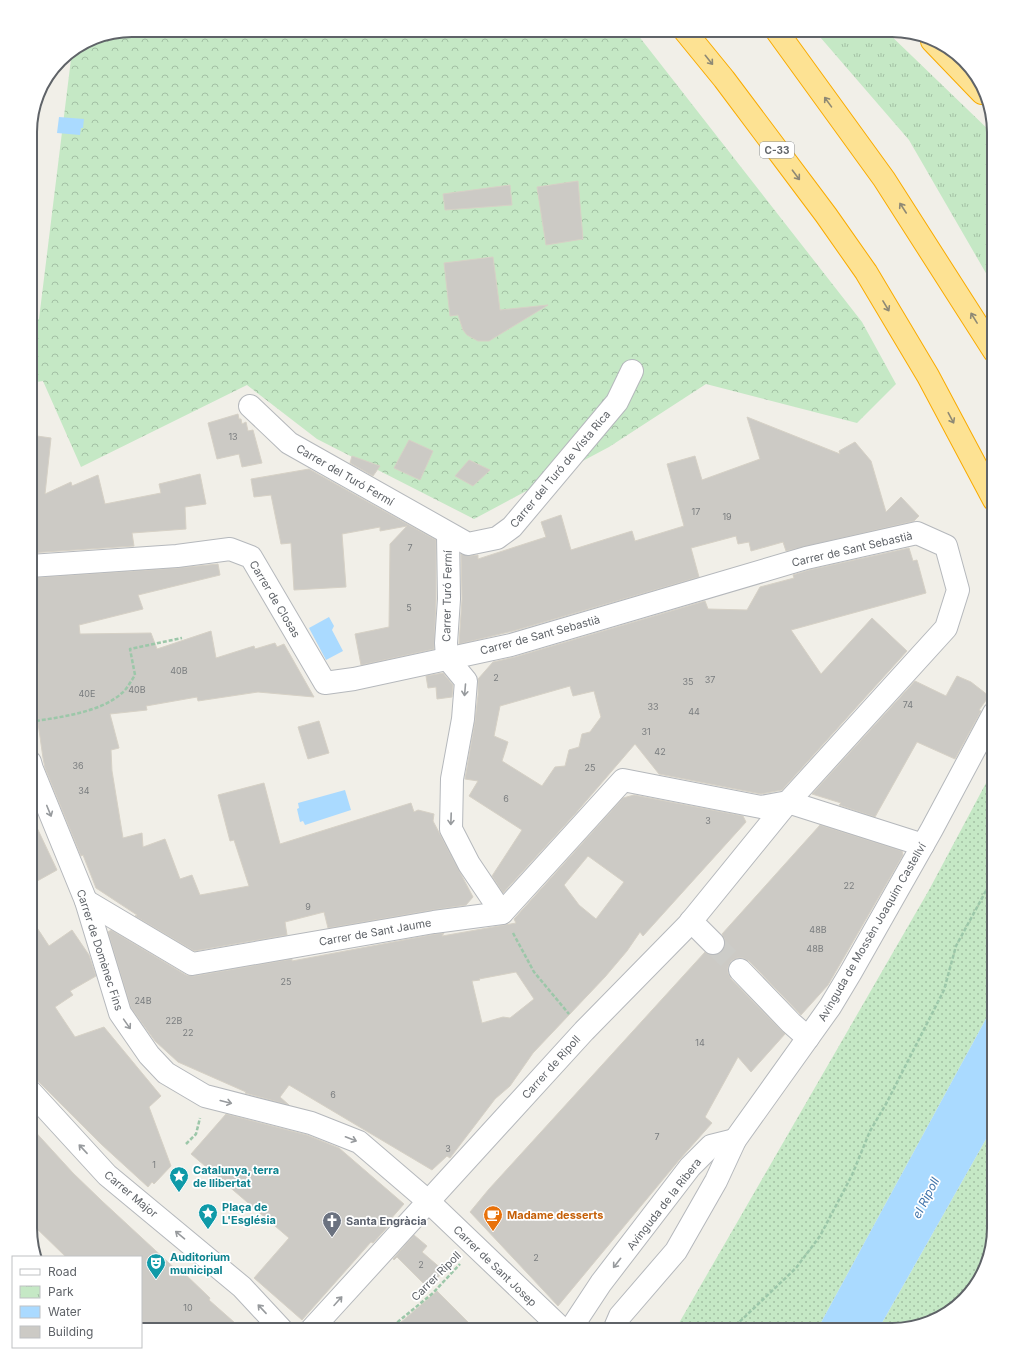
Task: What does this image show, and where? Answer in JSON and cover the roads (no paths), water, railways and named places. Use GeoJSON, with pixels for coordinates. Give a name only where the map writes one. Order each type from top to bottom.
{"type":"FeatureCollection","features":[{"type":"Feature","properties":{"kind":"highway","name":"C-33"},"geometry":{"type":"LineString","coordinates":[[690,37],[724,79],[826,215],[866,272],[928,376],[987,487]]}},
{"type":"Feature","properties":{"kind":"highway"},"geometry":{"type":"LineString","coordinates":[[781,37],[884,179],[987,340]]}},
{"type":"Feature","properties":{"kind":"highway"},"geometry":{"type":"LineString","coordinates":[[945,53],[973,83]]}},
{"type":"Feature","properties":{"kind":"street","name":"Carrer del Turó de Vista Rica"},"geometry":{"type":"LineString","coordinates":[[448,534],[468,544],[498,538],[512,527],[617,402],[632,371]]}},
{"type":"Feature","properties":{"kind":"street","name":"Carrer del Turó Fermí"},"geometry":{"type":"LineString","coordinates":[[250,406],[290,443],[448,534]]}},
{"type":"Feature","properties":{"kind":"street","name":"Carrer de Sant Sebastià"},"geometry":{"type":"LineString","coordinates":[[447,658],[512,645],[806,558],[917,533],[946,546],[958,590],[946,628],[788,802]]}},
{"type":"Feature","properties":{"kind":"street","name":"Carrer Turó Fermí"},"geometry":{"type":"LineString","coordinates":[[447,658],[446,643],[449,599],[448,534]]}},
{"type":"Feature","properties":{"kind":"street","name":"Carrer de Closas"},"geometry":{"type":"LineString","coordinates":[[37,566],[177,556],[230,549],[251,557],[325,683],[354,679],[447,658]]}},
{"type":"Feature","properties":{"kind":"street"},"geometry":{"type":"LineString","coordinates":[[447,658],[466,681],[463,719],[452,779],[451,829],[469,864],[502,913],[623,780],[761,807],[788,802],[923,845]]}},
{"type":"Feature","properties":{"kind":"street","name":"Avinguda de Mossèn Joaquim Castellví"},"geometry":{"type":"LineString","coordinates":[[735,1140],[830,1007],[923,845],[987,726]]}},
{"type":"Feature","properties":{"kind":"street","name":"Carrer de Domènec Fins"},"geometry":{"type":"LineString","coordinates":[[37,781],[86,901],[120,1014],[149,1055],[166,1073],[204,1096],[311,1123],[359,1142],[428,1202]]}},
{"type":"Feature","properties":{"kind":"street","name":"Carrer de Ripoll"},"geometry":{"type":"LineString","coordinates":[[317,1323],[584,1031],[691,921],[788,802]]}},
{"type":"Feature","properties":{"kind":"street","name":"Carrer de Sant Jaume"},"geometry":{"type":"LineString","coordinates":[[86,901],[192,964],[434,922],[502,913]]}},
{"type":"Feature","properties":{"kind":"street"},"geometry":{"type":"LineString","coordinates":[[691,921],[713,943]]}},
{"type":"Feature","properties":{"kind":"street"},"geometry":{"type":"LineString","coordinates":[[740,970],[791,1023],[808,1038]]}},
{"type":"Feature","properties":{"kind":"street","name":"Carrer Major"},"geometry":{"type":"LineString","coordinates":[[37,1100],[107,1175],[242,1287],[275,1323]]}},
{"type":"Feature","properties":{"kind":"street"},"geometry":{"type":"LineString","coordinates":[[617,1323],[620,1316],[676,1251],[716,1181],[735,1140]]}},
{"type":"Feature","properties":{"kind":"street","name":"Avinguda de la Ribera"},"geometry":{"type":"LineString","coordinates":[[575,1323],[601,1283],[690,1167],[711,1146],[735,1140]]}},
{"type":"Feature","properties":{"kind":"street","name":"Carrer de Sant Josep"},"geometry":{"type":"LineString","coordinates":[[428,1202],[556,1323]]}},
{"type":"Feature","properties":{"kind":"water"},"geometry":{"type":"Polygon","coordinates":[[[59,117],[84,119],[83,128],[81,128],[80,135],[57,133],[59,117]]]}},
{"type":"Feature","properties":{"kind":"water"},"geometry":{"type":"Polygon","coordinates":[[[329,617],[334,626],[332,630],[343,651],[326,660],[309,628],[329,617]]]}},
{"type":"Feature","properties":{"kind":"water"},"geometry":{"type":"Polygon","coordinates":[[[345,790],[351,810],[305,825],[303,821],[300,822],[297,809],[299,808],[298,803],[345,790]]]}},
{"type":"Feature","properties":{"kind":"water","name":"el Ripoll"},"geometry":{"type":"Polygon","coordinates":[[[987,1017],[987,1137],[882,1323],[821,1323],[987,1017]]]}},
{"type":"Feature","properties":{"kind":"tunnel"},"geometry":{"type":"LineString","coordinates":[[713,943],[740,970]]}},
{"type":"Feature","properties":{"kind":"place","name":"Catalunya, terra de llibertat"},"geometry":{"type":"Point","coordinates":[179,1193]}},
{"type":"Feature","properties":{"kind":"place","name":"Plaça de L'Església"},"geometry":{"type":"Point","coordinates":[208,1230]}},
{"type":"Feature","properties":{"kind":"place","name":"Madame desserts"},"geometry":{"type":"Point","coordinates":[493,1232]}},
{"type":"Feature","properties":{"kind":"place","name":"Santa Engràcia"},"geometry":{"type":"Point","coordinates":[332,1238]}},
{"type":"Feature","properties":{"kind":"place","name":"Auditorium municipal"},"geometry":{"type":"Point","coordinates":[156,1280]}}]}
